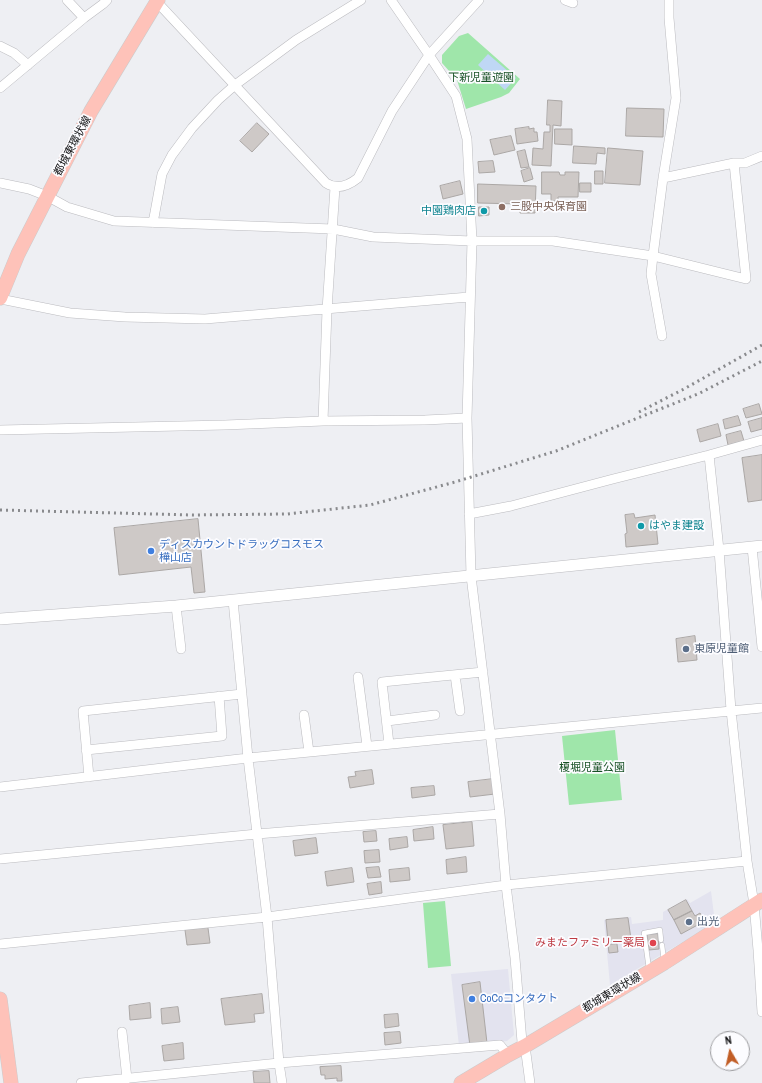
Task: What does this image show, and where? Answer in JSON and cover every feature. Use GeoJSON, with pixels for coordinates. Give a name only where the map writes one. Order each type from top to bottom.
{"type":"FeatureCollection","features":[{"type":"Feature","properties":{"kind":"main road","name":"都城東環状線"},"geometry":{"type":"LineString","coordinates":[[0,298],[18,254],[91,111],[158,1]]}},
{"type":"Feature","properties":{"kind":"main road","name":"都城東環状線"},"geometry":{"type":"LineString","coordinates":[[461,1083],[664,962],[758,902]]}},
{"type":"Feature","properties":{"kind":"main road"},"geometry":{"type":"LineString","coordinates":[[0,999],[11,1083]]}},
{"type":"Feature","properties":{"kind":"street"},"geometry":{"type":"LineString","coordinates":[[68,0],[84,18]]}},
{"type":"Feature","properties":{"kind":"street"},"geometry":{"type":"LineString","coordinates":[[0,88],[107,0]]}},
{"type":"Feature","properties":{"kind":"street"},"geometry":{"type":"LineString","coordinates":[[153,223],[162,174],[172,156],[192,128],[218,100],[235,85],[296,40],[361,0]]}},
{"type":"Feature","properties":{"kind":"street"},"geometry":{"type":"LineString","coordinates":[[391,0],[456,96],[467,139],[472,240],[469,297],[467,418],[471,576],[500,814],[522,1042],[525,1046],[530,1083]]}},
{"type":"Feature","properties":{"kind":"street"},"geometry":{"type":"LineString","coordinates":[[158,1],[326,183],[336,187],[346,186],[353,183],[358,178],[392,111],[429,55],[479,0]]}},
{"type":"Feature","properties":{"kind":"street"},"geometry":{"type":"LineString","coordinates":[[662,336],[651,274],[676,98],[668,18],[669,0]]}},
{"type":"Feature","properties":{"kind":"street"},"geometry":{"type":"LineString","coordinates":[[0,46],[14,53],[28,65]]}},
{"type":"Feature","properties":{"kind":"street"},"geometry":{"type":"LineString","coordinates":[[664,178],[734,163],[745,163],[762,156]]}},
{"type":"Feature","properties":{"kind":"street"},"geometry":{"type":"LineString","coordinates":[[0,183],[29,189],[47,196],[66,207],[114,221],[333,229],[374,237],[552,242],[653,256],[746,278],[734,163]]}},
{"type":"Feature","properties":{"kind":"street"},"geometry":{"type":"LineString","coordinates":[[323,421],[327,310],[336,187]]}},
{"type":"Feature","properties":{"kind":"street"},"geometry":{"type":"LineString","coordinates":[[0,298],[70,313],[205,319],[469,297]]}},
{"type":"Feature","properties":{"kind":"street"},"geometry":{"type":"LineString","coordinates":[[0,430],[467,418]]}},
{"type":"Feature","properties":{"kind":"street"},"geometry":{"type":"LineString","coordinates":[[470,514],[511,506],[762,440]]}},
{"type":"Feature","properties":{"kind":"street"},"geometry":{"type":"LineString","coordinates":[[709,455],[719,550],[731,710],[747,861],[758,902],[762,1012]]}},
{"type":"Feature","properties":{"kind":"street"},"geometry":{"type":"LineString","coordinates":[[0,619],[176,606],[757,546],[762,647]]}},
{"type":"Feature","properties":{"kind":"street"},"geometry":{"type":"LineString","coordinates":[[233,600],[248,758],[267,917],[282,1083]]}},
{"type":"Feature","properties":{"kind":"street"},"geometry":{"type":"LineString","coordinates":[[176,606],[181,649]]}},
{"type":"Feature","properties":{"kind":"street"},"geometry":{"type":"LineString","coordinates":[[390,744],[382,682],[483,672]]}},
{"type":"Feature","properties":{"kind":"street"},"geometry":{"type":"LineString","coordinates":[[455,675],[460,711]]}},
{"type":"Feature","properties":{"kind":"street"},"geometry":{"type":"LineString","coordinates":[[358,677],[367,746]]}},
{"type":"Feature","properties":{"kind":"street"},"geometry":{"type":"LineString","coordinates":[[89,777],[83,711],[242,694]]}},
{"type":"Feature","properties":{"kind":"street"},"geometry":{"type":"LineString","coordinates":[[86,750],[222,736],[218,696]]}},
{"type":"Feature","properties":{"kind":"street"},"geometry":{"type":"LineString","coordinates":[[0,787],[248,758],[762,708]]}},
{"type":"Feature","properties":{"kind":"street"},"geometry":{"type":"LineString","coordinates":[[304,714],[309,752]]}},
{"type":"Feature","properties":{"kind":"street"},"geometry":{"type":"LineString","coordinates":[[387,722],[435,715]]}},
{"type":"Feature","properties":{"kind":"street"},"geometry":{"type":"LineString","coordinates":[[0,859],[257,834],[500,814]]}},
{"type":"Feature","properties":{"kind":"street"},"geometry":{"type":"LineString","coordinates":[[0,944],[267,917],[506,885],[747,861]]}},
{"type":"Feature","properties":{"kind":"street"},"geometry":{"type":"LineString","coordinates":[[122,1032],[128,1080]]}},
{"type":"Feature","properties":{"kind":"street"},"geometry":{"type":"LineString","coordinates":[[81,1083],[128,1080],[279,1063],[500,1045],[508,1055]]}},
{"type":"Feature","properties":{"kind":"lane"},"geometry":{"type":"LineString","coordinates":[[649,971],[644,933],[660,930],[664,962]]}},
{"type":"Feature","properties":{"kind":"shaded area"},"geometry":{"type":"Polygon","coordinates":[[[711,891],[715,923],[610,985],[604,920],[631,917],[632,924],[663,920],[663,912],[687,899],[690,903],[711,891]]]}},
{"type":"Feature","properties":{"kind":"shaded area"},"geometry":{"type":"Polygon","coordinates":[[[508,969],[514,1035],[507,1041],[459,1046],[451,974],[508,969]]]}},
{"type":"Feature","properties":{"kind":"green space","name":"下新児童遊園"},"geometry":{"type":"Polygon","coordinates":[[[468,33],[520,79],[509,93],[466,109],[457,80],[442,63],[442,55],[459,36],[468,33]]]}},
{"type":"Feature","properties":{"kind":"green space","name":"榎堀児童公園"},"geometry":{"type":"Polygon","coordinates":[[[615,730],[622,800],[569,805],[562,736],[615,730]]]}},
{"type":"Feature","properties":{"kind":"green space"},"geometry":{"type":"Polygon","coordinates":[[[445,901],[451,966],[428,968],[423,903],[445,901]]]}},
{"type":"Feature","properties":{"kind":"water"},"geometry":{"type":"Polygon","coordinates":[[[488,54],[516,78],[505,90],[478,65],[488,54]]]}},
{"type":"Feature","properties":{"kind":"building"},"geometry":{"type":"Polygon","coordinates":[[[548,100],[562,101],[561,126],[553,125],[551,166],[532,165],[533,148],[543,149],[544,132],[550,132],[550,125],[547,125],[548,100]]]}},
{"type":"Feature","properties":{"kind":"building"},"geometry":{"type":"Polygon","coordinates":[[[627,108],[664,109],[663,137],[626,136],[627,108]]]}},
{"type":"Feature","properties":{"kind":"building"},"geometry":{"type":"Polygon","coordinates":[[[257,123],[269,134],[252,152],[240,141],[257,123]]]}},
{"type":"Feature","properties":{"kind":"building"},"geometry":{"type":"Polygon","coordinates":[[[529,127],[529,129],[534,128],[534,132],[537,132],[538,141],[517,144],[515,129],[529,127]]]}},
{"type":"Feature","properties":{"kind":"building"},"geometry":{"type":"Polygon","coordinates":[[[555,129],[572,129],[572,145],[555,144],[555,129]]]}},
{"type":"Feature","properties":{"kind":"building"},"geometry":{"type":"Polygon","coordinates":[[[511,136],[515,150],[494,155],[490,140],[511,136]]]}},
{"type":"Feature","properties":{"kind":"building"},"geometry":{"type":"Polygon","coordinates":[[[574,146],[605,148],[605,154],[597,153],[596,164],[573,163],[574,146]]]}},
{"type":"Feature","properties":{"kind":"building"},"geometry":{"type":"Polygon","coordinates":[[[608,148],[643,151],[640,185],[605,183],[608,148]]]}},
{"type":"Feature","properties":{"kind":"building"},"geometry":{"type":"Polygon","coordinates":[[[525,150],[529,167],[521,168],[517,152],[525,150]]]}},
{"type":"Feature","properties":{"kind":"building"},"geometry":{"type":"Polygon","coordinates":[[[493,161],[495,172],[479,173],[478,162],[493,161]]]}},
{"type":"Feature","properties":{"kind":"building"},"geometry":{"type":"Polygon","coordinates":[[[530,168],[533,179],[524,182],[521,171],[530,168]]]}},
{"type":"Feature","properties":{"kind":"building"},"geometry":{"type":"Polygon","coordinates":[[[595,171],[603,171],[603,184],[595,184],[595,171]]]}},
{"type":"Feature","properties":{"kind":"building"},"geometry":{"type":"Polygon","coordinates":[[[542,172],[559,172],[560,175],[565,175],[565,172],[579,172],[578,197],[558,197],[558,201],[551,201],[551,194],[542,194],[542,172]]]}},
{"type":"Feature","properties":{"kind":"building"},"geometry":{"type":"Polygon","coordinates":[[[460,181],[463,194],[443,199],[440,186],[460,181]]]}},
{"type":"Feature","properties":{"kind":"building"},"geometry":{"type":"Polygon","coordinates":[[[580,183],[591,183],[591,192],[580,192],[580,183]]]}},
{"type":"Feature","properties":{"kind":"building"},"geometry":{"type":"Polygon","coordinates":[[[478,184],[536,186],[535,213],[520,213],[520,204],[478,203],[478,184]]]}},
{"type":"Feature","properties":{"kind":"building","name":"中園鶏肉店"},"geometry":{"type":"Polygon","coordinates":[[[479,207],[489,207],[489,215],[479,216],[479,207]]]}},
{"type":"Feature","properties":{"kind":"building"},"geometry":{"type":"Polygon","coordinates":[[[759,404],[762,414],[746,418],[743,409],[759,404]]]}},
{"type":"Feature","properties":{"kind":"building"},"geometry":{"type":"Polygon","coordinates":[[[738,416],[741,425],[725,429],[723,420],[738,416]]]}},
{"type":"Feature","properties":{"kind":"building"},"geometry":{"type":"Polygon","coordinates":[[[762,418],[762,429],[751,432],[748,422],[762,418]]]}},
{"type":"Feature","properties":{"kind":"building"},"geometry":{"type":"Polygon","coordinates":[[[718,424],[721,436],[700,442],[697,430],[718,424]]]}},
{"type":"Feature","properties":{"kind":"building"},"geometry":{"type":"Polygon","coordinates":[[[741,431],[744,441],[728,445],[726,435],[741,431]]]}},
{"type":"Feature","properties":{"kind":"building"},"geometry":{"type":"Polygon","coordinates":[[[762,455],[762,500],[748,502],[742,458],[762,455]]]}},
{"type":"Feature","properties":{"kind":"building","name":"はやま建設"},"geometry":{"type":"Polygon","coordinates":[[[634,514],[635,518],[655,515],[658,544],[626,547],[625,534],[627,533],[625,515],[634,514]]]}},
{"type":"Feature","properties":{"kind":"building"},"geometry":{"type":"Polygon","coordinates":[[[198,519],[205,592],[194,593],[191,567],[119,575],[114,528],[198,519]]]}},
{"type":"Feature","properties":{"kind":"building","name":"東原児童館"},"geometry":{"type":"Polygon","coordinates":[[[695,636],[697,660],[678,662],[676,639],[695,636]]]}},
{"type":"Feature","properties":{"kind":"building"},"geometry":{"type":"Polygon","coordinates":[[[372,770],[374,784],[350,788],[348,777],[356,776],[355,772],[372,770]]]}},
{"type":"Feature","properties":{"kind":"building"},"geometry":{"type":"Polygon","coordinates":[[[493,779],[495,794],[470,797],[468,782],[493,779]]]}},
{"type":"Feature","properties":{"kind":"building"},"geometry":{"type":"Polygon","coordinates":[[[434,786],[435,795],[412,798],[411,788],[434,786]]]}},
{"type":"Feature","properties":{"kind":"building"},"geometry":{"type":"Polygon","coordinates":[[[472,822],[474,846],[446,849],[443,825],[472,822]]]}},
{"type":"Feature","properties":{"kind":"building"},"geometry":{"type":"Polygon","coordinates":[[[433,827],[434,839],[414,841],[413,830],[433,827]]]}},
{"type":"Feature","properties":{"kind":"building"},"geometry":{"type":"Polygon","coordinates":[[[376,831],[377,841],[364,842],[363,832],[376,831]]]}},
{"type":"Feature","properties":{"kind":"building"},"geometry":{"type":"Polygon","coordinates":[[[407,837],[408,847],[390,850],[389,839],[407,837]]]}},
{"type":"Feature","properties":{"kind":"building"},"geometry":{"type":"Polygon","coordinates":[[[316,838],[318,853],[295,856],[293,841],[316,838]]]}},
{"type":"Feature","properties":{"kind":"building"},"geometry":{"type":"Polygon","coordinates":[[[379,850],[380,862],[365,863],[364,851],[379,850]]]}},
{"type":"Feature","properties":{"kind":"building"},"geometry":{"type":"Polygon","coordinates":[[[466,857],[467,872],[447,874],[446,860],[466,857]]]}},
{"type":"Feature","properties":{"kind":"building"},"geometry":{"type":"Polygon","coordinates":[[[379,867],[381,877],[368,878],[366,868],[379,867]]]}},
{"type":"Feature","properties":{"kind":"building"},"geometry":{"type":"Polygon","coordinates":[[[352,868],[354,882],[327,886],[325,872],[352,868]]]}},
{"type":"Feature","properties":{"kind":"building"},"geometry":{"type":"Polygon","coordinates":[[[409,868],[410,880],[390,882],[389,870],[409,868]]]}},
{"type":"Feature","properties":{"kind":"building"},"geometry":{"type":"Polygon","coordinates":[[[381,882],[382,893],[369,895],[367,884],[381,882]]]}},
{"type":"Feature","properties":{"kind":"building"},"geometry":{"type":"Polygon","coordinates":[[[686,900],[692,911],[674,920],[668,910],[686,900]]]}},
{"type":"Feature","properties":{"kind":"building"},"geometry":{"type":"Polygon","coordinates":[[[692,911],[695,916],[700,913],[705,921],[681,934],[674,920],[692,911]]]}},
{"type":"Feature","properties":{"kind":"building"},"geometry":{"type":"Polygon","coordinates":[[[628,918],[631,939],[608,942],[606,920],[628,918]]]}},
{"type":"Feature","properties":{"kind":"building"},"geometry":{"type":"Polygon","coordinates":[[[208,928],[210,943],[187,945],[185,930],[208,928]]]}},
{"type":"Feature","properties":{"kind":"building","name":"みまたファミリー薬局"},"geometry":{"type":"Polygon","coordinates":[[[658,934],[659,949],[649,950],[647,935],[658,934]]]}},
{"type":"Feature","properties":{"kind":"building"},"geometry":{"type":"Polygon","coordinates":[[[617,944],[618,952],[609,953],[608,945],[617,944]]]}},
{"type":"Feature","properties":{"kind":"building"},"geometry":{"type":"Polygon","coordinates":[[[480,982],[487,1043],[470,1046],[462,985],[480,982]]]}},
{"type":"Feature","properties":{"kind":"building"},"geometry":{"type":"Polygon","coordinates":[[[262,994],[264,1013],[254,1014],[255,1022],[225,1025],[221,999],[262,994]]]}},
{"type":"Feature","properties":{"kind":"building"},"geometry":{"type":"Polygon","coordinates":[[[150,1003],[151,1018],[130,1020],[129,1006],[150,1003]]]}},
{"type":"Feature","properties":{"kind":"building"},"geometry":{"type":"Polygon","coordinates":[[[178,1007],[180,1022],[162,1024],[161,1009],[178,1007]]]}},
{"type":"Feature","properties":{"kind":"building"},"geometry":{"type":"Polygon","coordinates":[[[398,1014],[399,1026],[385,1028],[384,1015],[398,1014]]]}},
{"type":"Feature","properties":{"kind":"building"},"geometry":{"type":"Polygon","coordinates":[[[400,1032],[401,1043],[385,1045],[384,1033],[400,1032]]]}},
{"type":"Feature","properties":{"kind":"building"},"geometry":{"type":"Polygon","coordinates":[[[183,1043],[184,1059],[164,1061],[162,1046],[183,1043]]]}},
{"type":"Feature","properties":{"kind":"building"},"geometry":{"type":"Polygon","coordinates":[[[341,1066],[342,1081],[337,1081],[337,1078],[325,1079],[325,1075],[321,1075],[320,1067],[341,1066]]]}},
{"type":"Feature","properties":{"kind":"building"},"geometry":{"type":"Polygon","coordinates":[[[269,1071],[270,1083],[254,1083],[253,1072],[269,1071]]]}},
{"type":"Feature","properties":{"kind":"railway"},"geometry":{"type":"LineString","coordinates":[[639,412],[684,389],[762,345]]}},
{"type":"Feature","properties":{"kind":"railway"},"geometry":{"type":"LineString","coordinates":[[0,510],[192,515],[287,514],[370,505],[455,482],[556,451],[700,393],[762,361]]}},
{"type":"Feature","properties":{"kind":"place","name":"三股中央保育園"},"geometry":{"type":"Point","coordinates":[502,207]}},
{"type":"Feature","properties":{"kind":"place","name":"中園鶏肉店"},"geometry":{"type":"Point","coordinates":[484,211]}},
{"type":"Feature","properties":{"kind":"place","name":"はやま建設"},"geometry":{"type":"Point","coordinates":[641,526]}},
{"type":"Feature","properties":{"kind":"place","name":"ディスカウントドラッグコスモス 樺山店"},"geometry":{"type":"Point","coordinates":[151,551]}},
{"type":"Feature","properties":{"kind":"place","name":"東原児童館"},"geometry":{"type":"Point","coordinates":[686,649]}},
{"type":"Feature","properties":{"kind":"place","name":"出光"},"geometry":{"type":"Point","coordinates":[689,922]}},
{"type":"Feature","properties":{"kind":"place","name":"みまたファミリー薬局"},"geometry":{"type":"Point","coordinates":[653,943]}},
{"type":"Feature","properties":{"kind":"place","name":"CoCoコンタクト"},"geometry":{"type":"Point","coordinates":[472,999]}}]}
